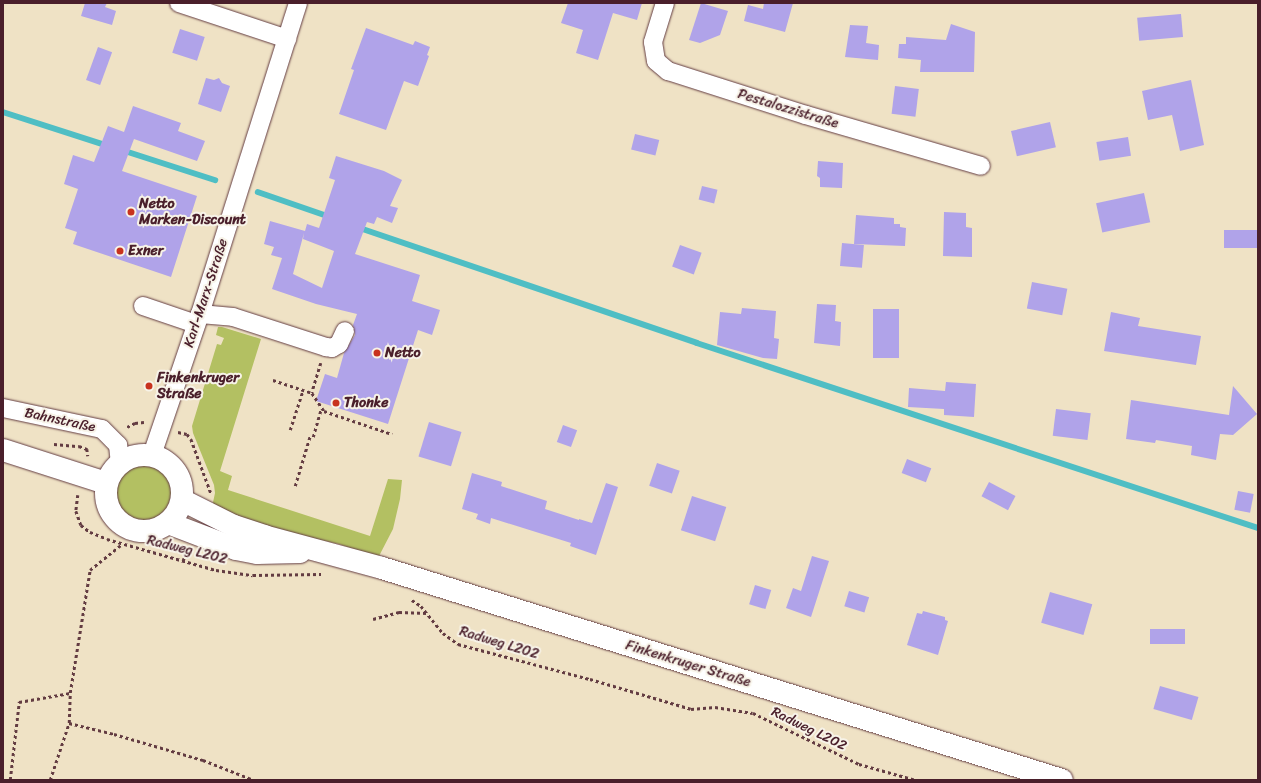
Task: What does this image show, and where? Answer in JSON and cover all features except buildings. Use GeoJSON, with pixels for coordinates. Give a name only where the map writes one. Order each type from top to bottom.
{"type":"FeatureCollection","features":[{"type":"Feature","properties":{"kind":"main road"},"geometry":{"type":"LineString","coordinates":[[3,450],[106,483]]}},
{"type":"Feature","properties":{"kind":"main road"},"geometry":{"type":"LineString","coordinates":[[135,455],[152,455],[165,461],[176,471],[180,480],[182,500],[177,512],[168,522],[155,530],[139,531],[123,526],[113,515],[106,502],[106,483],[120,462],[135,455]]}},
{"type":"Feature","properties":{"kind":"main road","name":"Finkenkruger Straße"},"geometry":{"type":"LineString","coordinates":[[182,500],[204,509],[234,526],[390,570],[1062,780]]}},
{"type":"Feature","properties":{"kind":"main road","name":"Finkenkruger Straße"},"geometry":{"type":"LineString","coordinates":[[168,522],[236,549],[257,553],[286,553],[314,549]]}},
{"type":"Feature","properties":{"kind":"street"},"geometry":{"type":"LineString","coordinates":[[179,3],[287,40]]}},
{"type":"Feature","properties":{"kind":"street","name":"Karl-Marx-Straße"},"geometry":{"type":"LineString","coordinates":[[152,455],[198,319],[298,3]]}},
{"type":"Feature","properties":{"kind":"street","name":"Pestalozzistraße"},"geometry":{"type":"LineString","coordinates":[[665,3],[653,42],[656,60],[668,71],[806,115],[981,166]]}},
{"type":"Feature","properties":{"kind":"street"},"geometry":{"type":"LineString","coordinates":[[143,306],[198,319],[233,317],[332,348],[339,344],[345,331]]}},
{"type":"Feature","properties":{"kind":"street","name":"Bahnstraße"},"geometry":{"type":"LineString","coordinates":[[3,408],[102,428],[118,445],[120,462]]}},
{"type":"Feature","properties":{"kind":"path"},"geometry":{"type":"LineString","coordinates":[[312,392],[326,347]]}},
{"type":"Feature","properties":{"kind":"path"},"geometry":{"type":"LineString","coordinates":[[273,380],[312,392],[324,412],[392,434]]}},
{"type":"Feature","properties":{"kind":"path"},"geometry":{"type":"LineString","coordinates":[[290,430],[303,390]]}},
{"type":"Feature","properties":{"kind":"path"},"geometry":{"type":"LineString","coordinates":[[295,486],[322,408]]}},
{"type":"Feature","properties":{"kind":"path"},"geometry":{"type":"LineString","coordinates":[[50,444],[79,446],[87,449],[135,423],[144,421],[187,434],[192,439],[211,491],[210,498],[204,509]]}},
{"type":"Feature","properties":{"kind":"path","name":"Radweg L202"},"geometry":{"type":"LineString","coordinates":[[87,449],[88,466],[78,493],[76,511],[82,525],[90,532],[122,544],[216,570],[253,575],[327,575]]}},
{"type":"Feature","properties":{"kind":"path"},"geometry":{"type":"LineString","coordinates":[[183,561],[193,532]]}},
{"type":"Feature","properties":{"kind":"path"},"geometry":{"type":"LineString","coordinates":[[50,780],[69,723],[70,693],[90,570],[122,544]]}},
{"type":"Feature","properties":{"kind":"path","name":"Radweg L202"},"geometry":{"type":"LineString","coordinates":[[410,599],[421,606],[443,633],[458,644],[590,679],[659,701],[691,709],[715,706],[753,713],[859,764],[916,780]]}},
{"type":"Feature","properties":{"kind":"path"},"geometry":{"type":"LineString","coordinates":[[373,619],[399,612],[427,614]]}},
{"type":"Feature","properties":{"kind":"path"},"geometry":{"type":"LineString","coordinates":[[10,780],[19,702],[70,693]]}},
{"type":"Feature","properties":{"kind":"path"},"geometry":{"type":"LineString","coordinates":[[69,723],[114,734],[202,760],[254,780]]}},
{"type":"Feature","properties":{"kind":"green space"},"geometry":{"type":"Polygon","coordinates":[[[218,327],[261,339],[220,471],[232,476],[228,490],[370,536],[388,479],[402,480],[400,499],[393,529],[378,558],[339,544],[274,530],[212,507],[215,493],[214,485],[193,433],[192,426],[217,344],[221,345],[224,338],[216,335],[218,327]]]}},
{"type":"Feature","properties":{"kind":"green space"},"geometry":{"type":"Polygon","coordinates":[[[142,463],[153,465],[166,476],[169,481],[171,492],[169,503],[158,516],[153,519],[142,521],[131,519],[118,508],[115,503],[113,492],[115,481],[126,468],[131,465],[142,463]]]}},
{"type":"Feature","properties":{"kind":"waterway"},"geometry":{"type":"LineString","coordinates":[[3,112],[108,146]]}},
{"type":"Feature","properties":{"kind":"waterway"},"geometry":{"type":"LineString","coordinates":[[122,150],[215,180]]}},
{"type":"Feature","properties":{"kind":"waterway"},"geometry":{"type":"LineString","coordinates":[[258,192],[330,217]]}},
{"type":"Feature","properties":{"kind":"waterway"},"geometry":{"type":"LineString","coordinates":[[357,227],[697,343],[1258,528]]}},
{"type":"Feature","properties":{"kind":"place","name":"Netto Marken-Discount"},"geometry":{"type":"Point","coordinates":[131,212]}},
{"type":"Feature","properties":{"kind":"place","name":"Exner"},"geometry":{"type":"Point","coordinates":[120,251]}},
{"type":"Feature","properties":{"kind":"place","name":"Netto"},"geometry":{"type":"Point","coordinates":[377,353]}},
{"type":"Feature","properties":{"kind":"place","name":"Finkenkruger Straße"},"geometry":{"type":"Point","coordinates":[149,386]}},
{"type":"Feature","properties":{"kind":"place","name":"Thonke"},"geometry":{"type":"Point","coordinates":[336,403]}}]}
